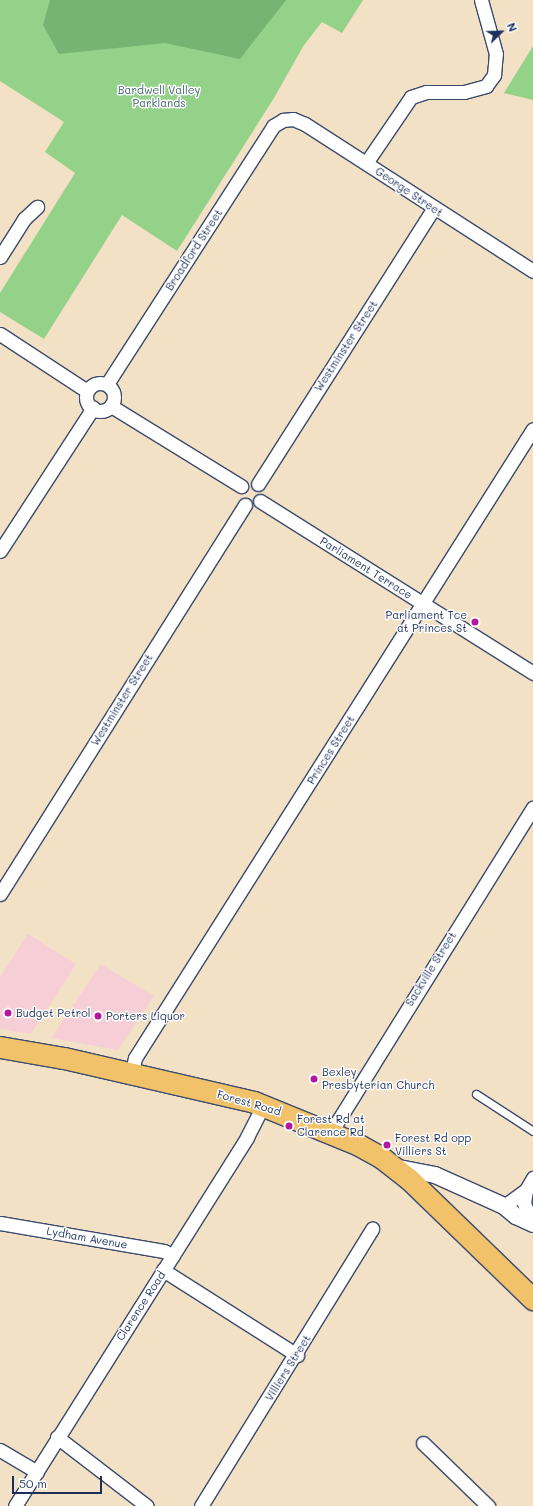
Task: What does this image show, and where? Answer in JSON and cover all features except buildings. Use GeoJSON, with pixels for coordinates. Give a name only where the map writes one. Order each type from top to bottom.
{"type":"FeatureCollection","features":[{"type":"Feature","properties":{"kind":"main road","name":"Forest Road"},"geometry":{"type":"LineString","coordinates":[[0,1047],[132,1073],[264,1104],[331,1132],[372,1152],[394,1167],[431,1199],[533,1299]]}},
{"type":"Feature","properties":{"kind":"street"},"geometry":{"type":"LineString","coordinates":[[366,163],[411,97],[426,92],[464,92],[486,86],[494,75],[496,54],[481,0]]}},
{"type":"Feature","properties":{"kind":"street","name":"George Street"},"geometry":{"type":"LineString","coordinates":[[283,120],[293,119],[305,124],[366,163],[433,209],[533,271]]}},
{"type":"Feature","properties":{"kind":"street","name":"Broadford Street"},"geometry":{"type":"LineString","coordinates":[[107,384],[273,126],[283,120]]}},
{"type":"Feature","properties":{"kind":"street"},"geometry":{"type":"LineString","coordinates":[[0,257],[24,219],[37,207]]}},
{"type":"Feature","properties":{"kind":"street","name":"Westminster Street"},"geometry":{"type":"LineString","coordinates":[[258,484],[433,209]]}},
{"type":"Feature","properties":{"kind":"street"},"geometry":{"type":"LineString","coordinates":[[0,334],[87,391]]}},
{"type":"Feature","properties":{"kind":"street"},"geometry":{"type":"LineString","coordinates":[[96,383],[107,384],[114,393],[111,406],[104,410],[93,408],[88,403],[87,391],[96,383]]}},
{"type":"Feature","properties":{"kind":"street"},"geometry":{"type":"LineString","coordinates":[[111,406],[241,486]]}},
{"type":"Feature","properties":{"kind":"street"},"geometry":{"type":"LineString","coordinates":[[0,551],[93,408]]}},
{"type":"Feature","properties":{"kind":"street","name":"Princes Street"},"geometry":{"type":"LineString","coordinates":[[132,1073],[136,1058],[533,428]]}},
{"type":"Feature","properties":{"kind":"street"},"geometry":{"type":"LineString","coordinates":[[250,481],[258,484],[263,492],[260,501],[254,506],[245,505],[238,494],[241,486],[250,481]]}},
{"type":"Feature","properties":{"kind":"street","name":"Parliament Terrace"},"geometry":{"type":"LineString","coordinates":[[260,501],[533,673]]}},
{"type":"Feature","properties":{"kind":"street","name":"Westminster Street"},"geometry":{"type":"LineString","coordinates":[[0,894],[245,505]]}},
{"type":"Feature","properties":{"kind":"street","name":"Sackville Street"},"geometry":{"type":"LineString","coordinates":[[331,1132],[533,808]]}},
{"type":"Feature","properties":{"kind":"street","name":"Clarence Road"},"geometry":{"type":"LineString","coordinates":[[15,1506],[247,1137],[264,1104]]}},
{"type":"Feature","properties":{"kind":"street"},"geometry":{"type":"LineString","coordinates":[[394,1167],[435,1175],[504,1206],[516,1216],[532,1223]]}},
{"type":"Feature","properties":{"kind":"street"},"geometry":{"type":"LineString","coordinates":[[532,1223],[524,1203],[526,1190],[533,1178]]}},
{"type":"Feature","properties":{"kind":"street"},"geometry":{"type":"LineString","coordinates":[[504,1206],[526,1190]]}},
{"type":"Feature","properties":{"kind":"street","name":"Lydham Avenue"},"geometry":{"type":"LineString","coordinates":[[0,1223],[164,1251],[173,1256]]}},
{"type":"Feature","properties":{"kind":"street","name":"Villiers Street"},"geometry":{"type":"LineString","coordinates":[[201,1506],[297,1355],[372,1229]]}},
{"type":"Feature","properties":{"kind":"street"},"geometry":{"type":"LineString","coordinates":[[163,1270],[297,1355]]}},
{"type":"Feature","properties":{"kind":"street"},"geometry":{"type":"LineString","coordinates":[[57,1437],[147,1506]]}},
{"type":"Feature","properties":{"kind":"street"},"geometry":{"type":"LineString","coordinates":[[423,1443],[488,1506]]}},
{"type":"Feature","properties":{"kind":"street"},"geometry":{"type":"LineString","coordinates":[[0,1450],[37,1472]]}},
{"type":"Feature","properties":{"kind":"lane"},"geometry":{"type":"LineString","coordinates":[[476,1094],[533,1131]]}},
{"type":"Feature","properties":{"kind":"shaded area"},"geometry":{"type":"Polygon","coordinates":[[[28,934],[76,964],[31,1034],[0,1029],[0,977],[28,934]]]}},
{"type":"Feature","properties":{"kind":"shaded area"},"geometry":{"type":"Polygon","coordinates":[[[101,964],[154,996],[118,1050],[51,1038],[101,964]]]}},
{"type":"Feature","properties":{"kind":"green space","name":"Bardwell Valley Parklands"},"geometry":{"type":"Polygon","coordinates":[[[0,0],[363,0],[342,33],[322,22],[304,45],[274,98],[177,251],[122,215],[44,339],[0,312],[0,293],[75,173],[45,152],[64,122],[0,81],[0,0]]]}},
{"type":"Feature","properties":{"kind":"green space"},"geometry":{"type":"Polygon","coordinates":[[[50,0],[286,0],[240,59],[165,43],[59,54],[43,25],[50,0]]]}},
{"type":"Feature","properties":{"kind":"green space"},"geometry":{"type":"Polygon","coordinates":[[[533,46],[533,100],[504,93],[533,46]]]}},
{"type":"Feature","properties":{"kind":"place","name":"Parliament Tce at Princes St"},"geometry":{"type":"Point","coordinates":[475,622]}},
{"type":"Feature","properties":{"kind":"place","name":"Budget Petrol"},"geometry":{"type":"Point","coordinates":[8,1013]}},
{"type":"Feature","properties":{"kind":"place","name":"Porters Liquor"},"geometry":{"type":"Point","coordinates":[98,1016]}},
{"type":"Feature","properties":{"kind":"place","name":"Bexley Presbyterian Church"},"geometry":{"type":"Point","coordinates":[314,1079]}},
{"type":"Feature","properties":{"kind":"place","name":"Forest Rd at Clarence Rd"},"geometry":{"type":"Point","coordinates":[289,1126]}},
{"type":"Feature","properties":{"kind":"place","name":"Forest Rd opp Villiers St"},"geometry":{"type":"Point","coordinates":[387,1145]}}]}
